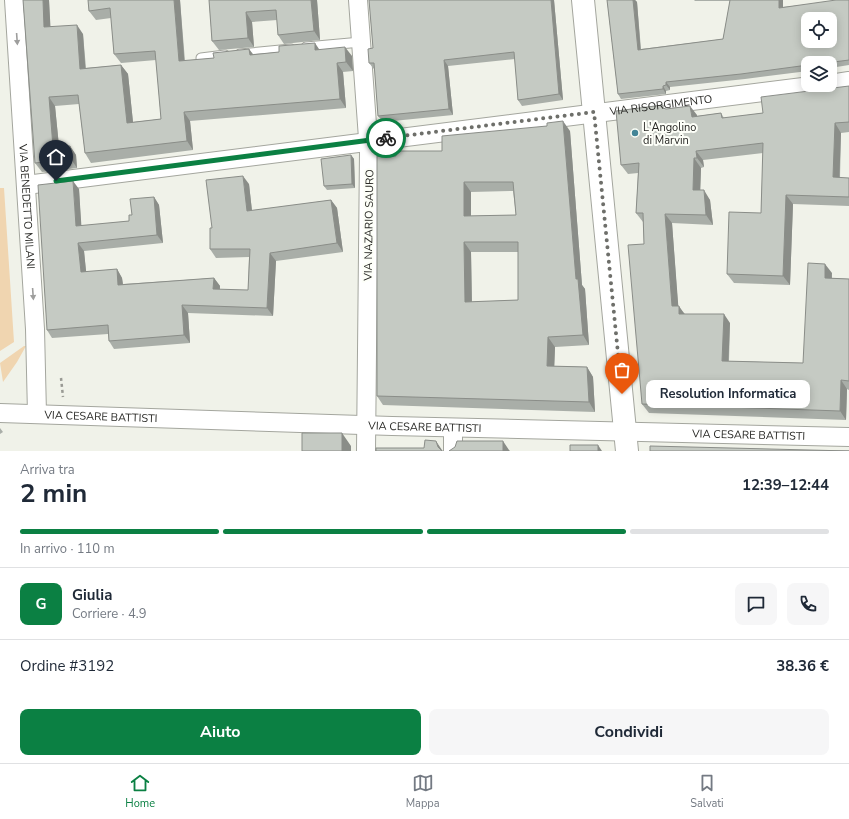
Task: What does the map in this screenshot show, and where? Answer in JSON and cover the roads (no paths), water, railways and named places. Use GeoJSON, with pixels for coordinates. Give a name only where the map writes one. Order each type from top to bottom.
{"type":"FeatureCollection","features":[{"type":"Feature","properties":{"kind":"street","name":"VIA BENEDETTO MILANI"},"geometry":{"type":"LineString","coordinates":[[14,0],[35,329],[37,414]]}},
{"type":"Feature","properties":{"kind":"street","name":"VIA NAZARIO SAURO"},"geometry":{"type":"LineString","coordinates":[[358,0],[369,141],[366,451]]}},
{"type":"Feature","properties":{"kind":"street"},"geometry":{"type":"LineString","coordinates":[[583,0],[626,441]]}},
{"type":"Feature","properties":{"kind":"street"},"geometry":{"type":"LineString","coordinates":[[837,83],[849,81]]}},
{"type":"Feature","properties":{"kind":"street","name":"VIA RISORGIMENTO"},"geometry":{"type":"LineString","coordinates":[[26,185],[594,112],[801,87]]}},
{"type":"Feature","properties":{"kind":"street","name":"VIA CESARE BATTISTI"},"geometry":{"type":"LineString","coordinates":[[0,413],[453,428],[626,441],[849,438]]}},
{"type":"Feature","properties":{"kind":"street"},"geometry":{"type":"LineString","coordinates":[[453,428],[453,451]]}},
{"type":"Feature","properties":{"kind":"lane"},"geometry":{"type":"LineString","coordinates":[[201,58],[361,42]]}},
{"type":"Feature","properties":{"kind":"place","name":"L'Angolino di Marvin"},"geometry":{"type":"Point","coordinates":[635,133]}},
{"type":"Feature","properties":{"kind":"place","name":"Resolution Informatica"},"geometry":{"type":"Point","coordinates":[622,394]}}]}
